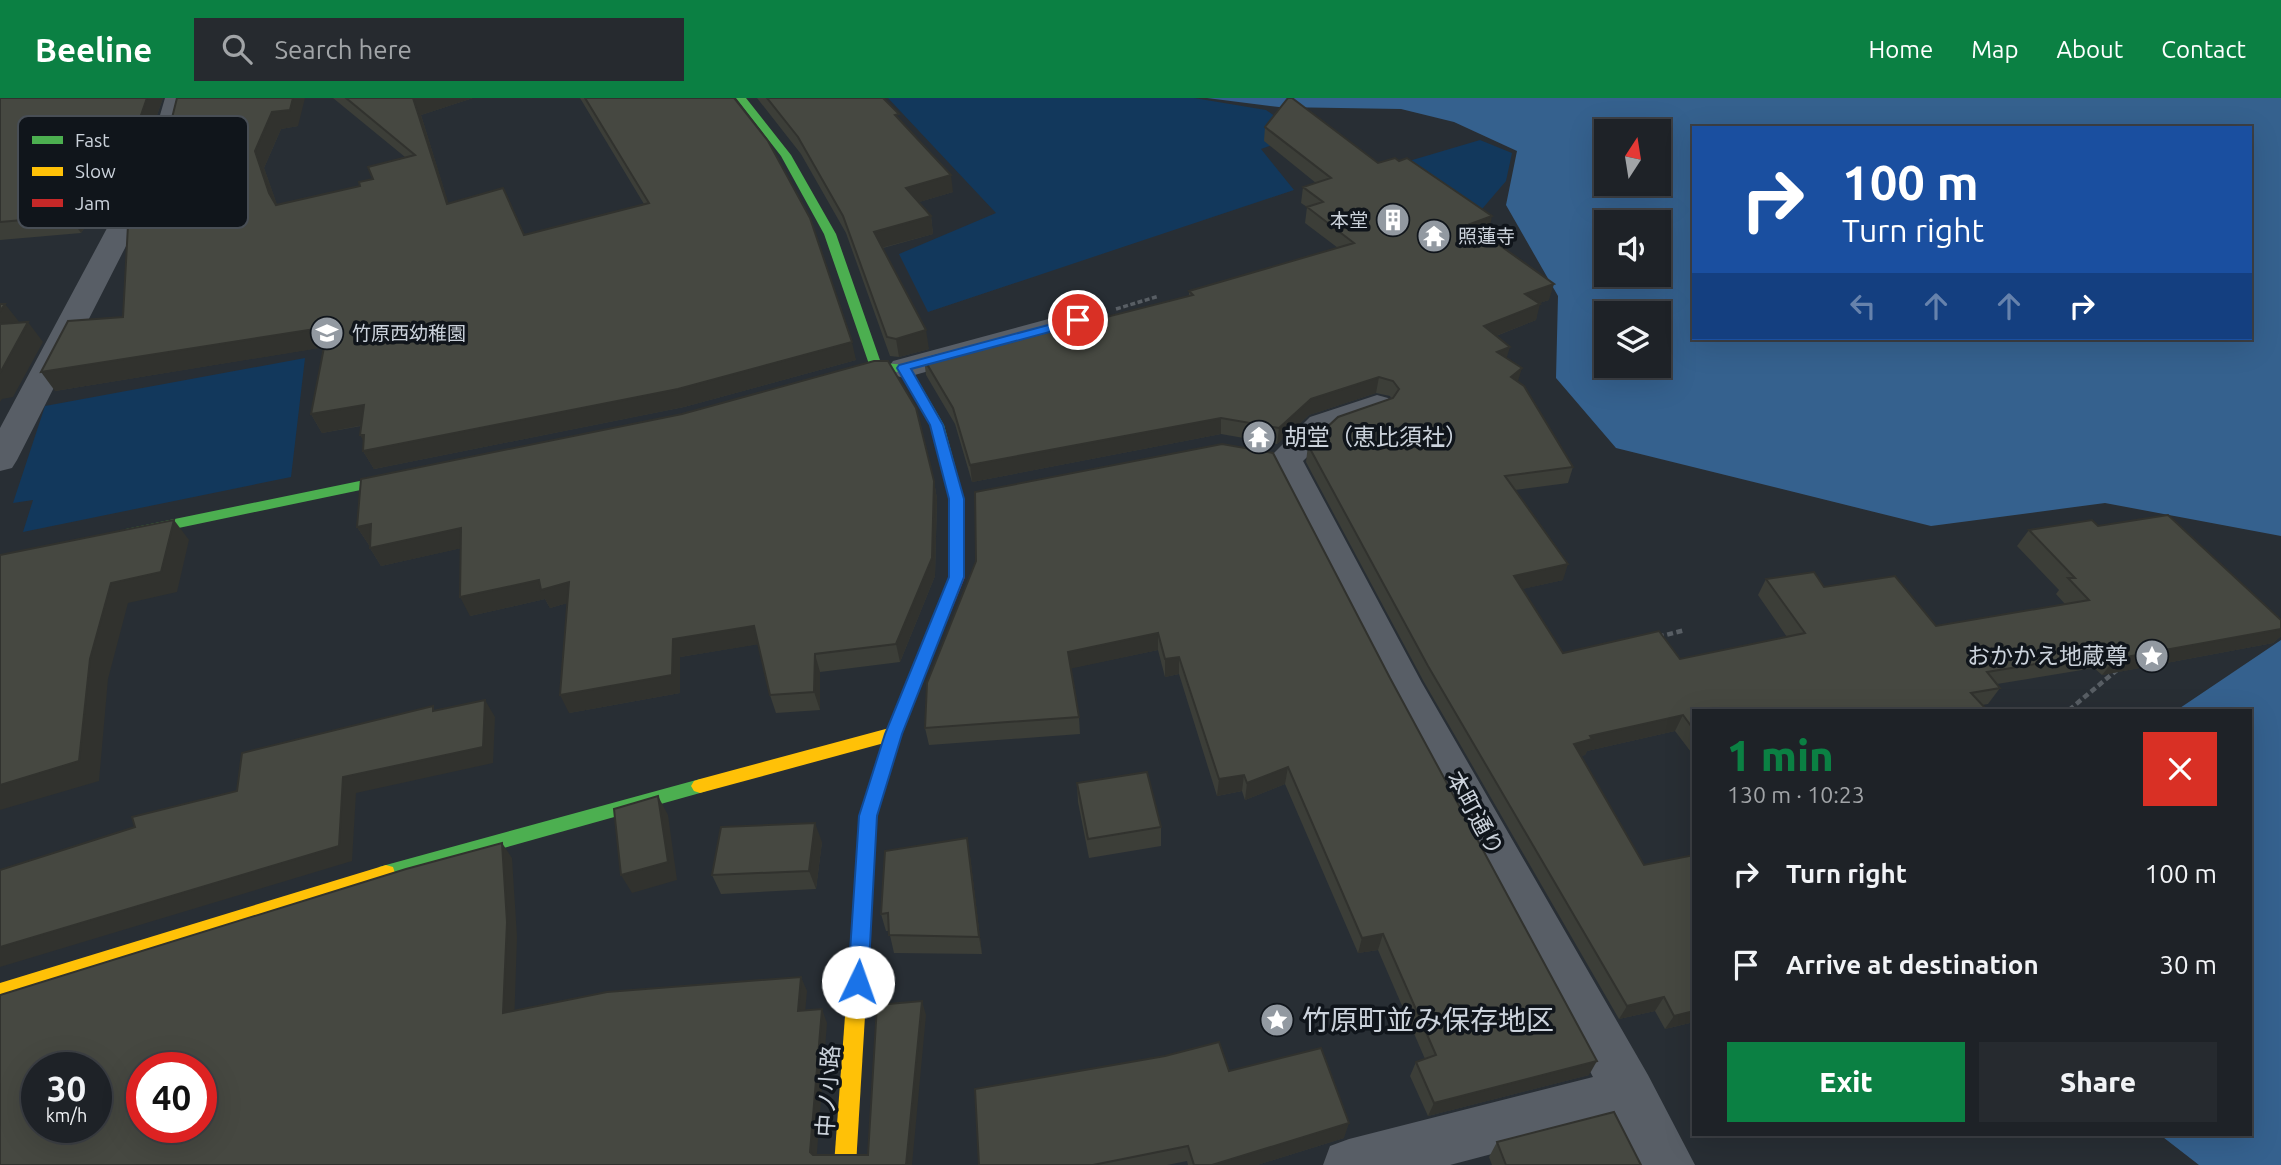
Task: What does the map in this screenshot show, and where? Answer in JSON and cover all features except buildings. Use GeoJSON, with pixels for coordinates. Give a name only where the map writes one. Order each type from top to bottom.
{"type":"FeatureCollection","features":[{"type":"Feature","properties":{"kind":"street"},"geometry":{"type":"LineString","coordinates":[[172,116],[177,98]]}},
{"type":"Feature","properties":{"kind":"street","name":"中ノ小路"},"geometry":{"type":"LineString","coordinates":[[741,98],[786,155],[830,234],[857,318],[881,368],[937,425],[970,496],[957,577],[893,734],[868,816],[845,1165]]}},
{"type":"Feature","properties":{"kind":"street"},"geometry":{"type":"LineString","coordinates":[[0,460],[121,228]]}},
{"type":"Feature","properties":{"kind":"street"},"geometry":{"type":"LineString","coordinates":[[881,368],[1078,320]]}},
{"type":"Feature","properties":{"kind":"street","name":"本町通り"},"geometry":{"type":"LineString","coordinates":[[1377,405],[1322,424],[1272,457],[1408,694],[1669,1165]]}},
{"type":"Feature","properties":{"kind":"street"},"geometry":{"type":"LineString","coordinates":[[108,537],[431,472]]}},
{"type":"Feature","properties":{"kind":"street"},"geometry":{"type":"LineString","coordinates":[[0,992],[417,863],[893,734]]}},
{"type":"Feature","properties":{"kind":"street"},"geometry":{"type":"LineString","coordinates":[[1349,1165],[1630,1093]]}},
{"type":"Feature","properties":{"kind":"path"},"geometry":{"type":"LineString","coordinates":[[1645,639],[1685,630]]}},
{"type":"Feature","properties":{"kind":"path"},"geometry":{"type":"LineString","coordinates":[[2070,709],[2119,668]]}},
{"type":"Feature","properties":{"kind":"shaded area"},"geometry":{"type":"Polygon","coordinates":[[[888,98],[1194,98],[1266,110],[1301,134],[1261,149],[1294,190],[928,312],[899,254],[996,213],[888,98]]]}},
{"type":"Feature","properties":{"kind":"shaded area"},"geometry":{"type":"Polygon","coordinates":[[[1207,98],[2281,98],[2281,536],[2105,503],[1931,526],[1616,448],[1556,378],[1558,296],[1506,205],[1517,151],[1454,122],[1401,109],[1279,107],[1207,98]]]}},
{"type":"Feature","properties":{"kind":"shaded area"},"geometry":{"type":"Polygon","coordinates":[[[1480,140],[1512,153],[1506,181],[1482,209],[1409,161],[1480,140]]]}},
{"type":"Feature","properties":{"kind":"shaded area"},"geometry":{"type":"Polygon","coordinates":[[[305,358],[291,477],[23,532],[33,500],[13,503],[45,406],[305,358]]]}},
{"type":"Feature","properties":{"kind":"shaded area"},"geometry":{"type":"Polygon","coordinates":[[[2281,640],[2281,1165],[2199,1165],[2162,1136],[2252,1136],[2252,709],[2178,709],[2281,640]]]}},
{"type":"Feature","properties":{"kind":"traffic: fast"},"geometry":{"type":"LineString","coordinates":[[741,98],[786,155],[830,234],[876,367],[904,368],[937,425],[957,499],[957,510]]}},
{"type":"Feature","properties":{"kind":"traffic: fast"},"geometry":{"type":"LineString","coordinates":[[126,534],[413,475]]}},
{"type":"Feature","properties":{"kind":"traffic: fast"},"geometry":{"type":"LineString","coordinates":[[386,873],[700,786]]}},
{"type":"Feature","properties":{"kind":"traffic: slow"},"geometry":{"type":"LineString","coordinates":[[700,786],[893,734]]}},
{"type":"Feature","properties":{"kind":"traffic: slow"},"geometry":{"type":"LineString","coordinates":[[845,1165],[865,867]]}},
{"type":"Feature","properties":{"kind":"traffic: slow"},"geometry":{"type":"LineString","coordinates":[[0,992],[386,873]]}},
{"type":"Feature","properties":{"kind":"traffic: jam"},"geometry":{"type":"LineString","coordinates":[[865,867],[868,816],[893,734],[957,577],[957,510]]}},
{"type":"Feature","properties":{"kind":"place","name":"本堂"},"geometry":{"type":"Point","coordinates":[1393,220]}},
{"type":"Feature","properties":{"kind":"place","name":"照蓮寺"},"geometry":{"type":"Point","coordinates":[1434,236]}},
{"type":"Feature","properties":{"kind":"place","name":"竹原西幼稚園"},"geometry":{"type":"Point","coordinates":[327,333]}},
{"type":"Feature","properties":{"kind":"place","name":"胡堂（恵比須社）"},"geometry":{"type":"Point","coordinates":[1259,437]}},
{"type":"Feature","properties":{"kind":"place","name":"おかかえ地蔵尊"},"geometry":{"type":"Point","coordinates":[2152,656]}},
{"type":"Feature","properties":{"kind":"place","name":"竹原町並み保存地区"},"geometry":{"type":"Point","coordinates":[1277,1020]}},
{"type":"Feature","properties":{"kind":"route"},"geometry":{"type":"LineString","coordinates":[[858,982],[868,816],[893,734],[957,577],[957,499],[937,425],[904,368],[1078,320]]}}]}
